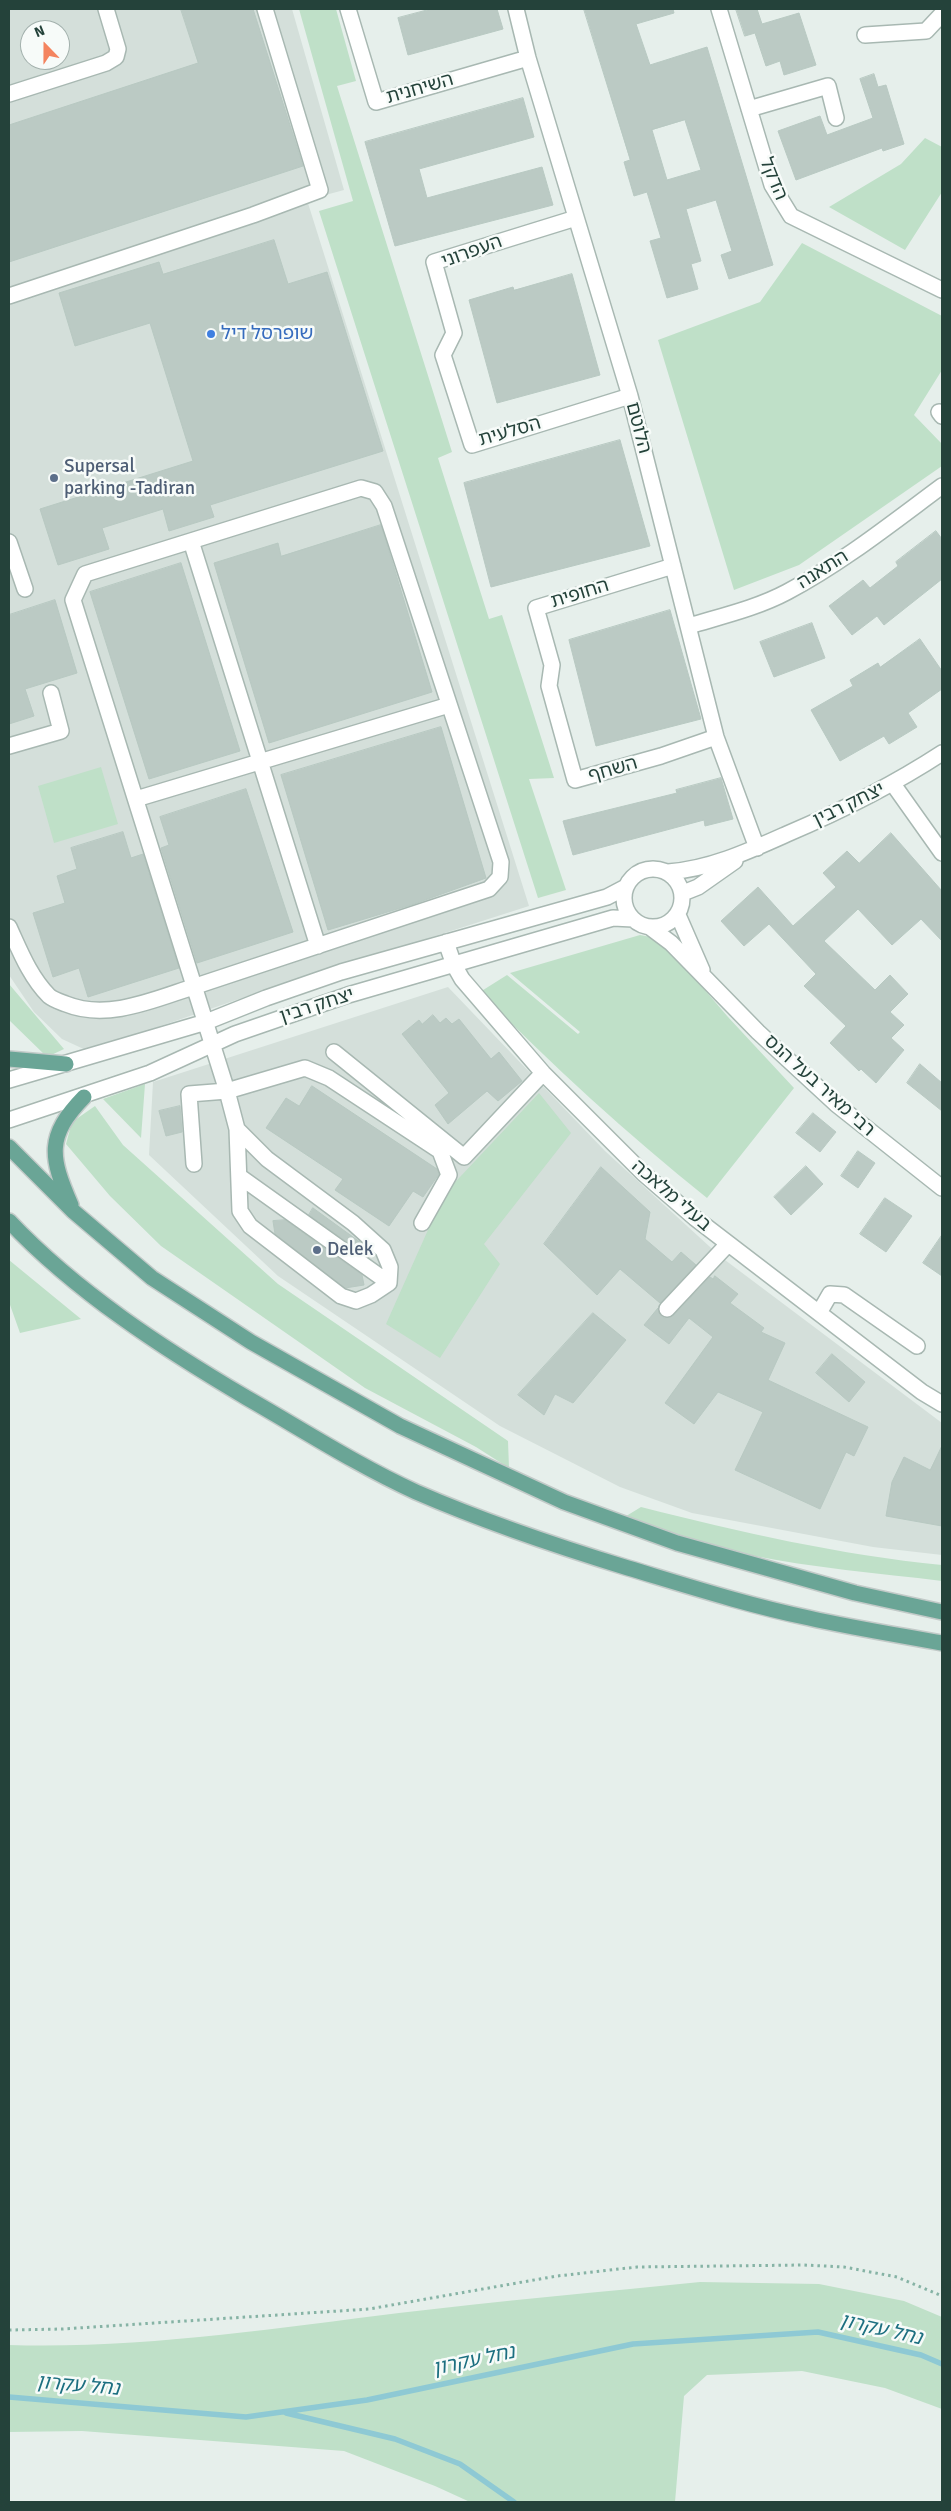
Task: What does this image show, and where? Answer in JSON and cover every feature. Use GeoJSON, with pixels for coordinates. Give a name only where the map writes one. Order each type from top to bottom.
{"type":"FeatureCollection","features":[{"type":"Feature","properties":{"kind":"main road"},"geometry":{"type":"LineString","coordinates":[[9,1059],[66,1064]]}},
{"type":"Feature","properties":{"kind":"main road"},"geometry":{"type":"LineString","coordinates":[[73,1211],[57,1166],[56,1136],[70,1110],[84,1097]]}},
{"type":"Feature","properties":{"kind":"main road"},"geometry":{"type":"LineString","coordinates":[[9,1147],[73,1211],[152,1278],[251,1342],[374,1412],[502,1475],[564,1502],[677,1543],[855,1593],[942,1612]]}},
{"type":"Feature","properties":{"kind":"main road"},"geometry":{"type":"LineString","coordinates":[[9,1221],[15,1230],[120,1316],[195,1368],[321,1442],[414,1491],[502,1527],[686,1586],[809,1618],[942,1643]]}},
{"type":"Feature","properties":{"kind":"street"},"geometry":{"type":"LineString","coordinates":[[9,94],[106,64],[116,57],[118,49],[106,9]]}},
{"type":"Feature","properties":{"kind":"street"},"geometry":{"type":"LineString","coordinates":[[9,296],[253,215],[320,190],[265,9]]}},
{"type":"Feature","properties":{"kind":"street","name":"השיחנית"},"geometry":{"type":"LineString","coordinates":[[348,9],[376,102],[528,58]]}},
{"type":"Feature","properties":{"kind":"street","name":"הלוטם"},"geometry":{"type":"LineString","coordinates":[[516,9],[528,58],[630,396],[690,626],[716,737],[754,849]]}},
{"type":"Feature","properties":{"kind":"street","name":"הדקל"},"geometry":{"type":"LineString","coordinates":[[719,9],[772,185],[791,216],[942,290]]}},
{"type":"Feature","properties":{"kind":"street"},"geometry":{"type":"LineString","coordinates":[[865,35],[926,31],[942,14]]}},
{"type":"Feature","properties":{"kind":"street"},"geometry":{"type":"LineString","coordinates":[[749,109],[828,86],[836,118]]}},
{"type":"Feature","properties":{"kind":"street","name":"העפרוני"},"geometry":{"type":"LineString","coordinates":[[454,333],[434,262],[576,218]]}},
{"type":"Feature","properties":{"kind":"street","name":"הסלעית"},"geometry":{"type":"LineString","coordinates":[[454,333],[443,355],[472,445],[630,396]]}},
{"type":"Feature","properties":{"kind":"street","name":"התאנה"},"geometry":{"type":"LineString","coordinates":[[690,626],[748,608],[786,592],[831,566],[942,486]]}},
{"type":"Feature","properties":{"kind":"street"},"geometry":{"type":"LineString","coordinates":[[9,927],[33,976],[51,998],[76,1008],[118,1010],[196,986],[489,889],[500,877],[501,862],[384,506],[375,492],[361,488],[85,574],[73,600],[196,986],[212,1046],[227,1091],[237,1129],[240,1211],[250,1226],[341,1296],[356,1301],[371,1295],[389,1283]]}},
{"type":"Feature","properties":{"kind":"street"},"geometry":{"type":"LineString","coordinates":[[191,541],[318,946]]}},
{"type":"Feature","properties":{"kind":"street"},"geometry":{"type":"LineString","coordinates":[[9,542],[25,589]]}},
{"type":"Feature","properties":{"kind":"street","name":"החופית"},"geometry":{"type":"LineString","coordinates":[[549,686],[552,665],[536,608],[673,566]]}},
{"type":"Feature","properties":{"kind":"street","name":"השחף"},"geometry":{"type":"LineString","coordinates":[[549,686],[575,780],[661,756],[716,737]]}},
{"type":"Feature","properties":{"kind":"street"},"geometry":{"type":"LineString","coordinates":[[9,746],[61,731],[51,693]]}},
{"type":"Feature","properties":{"kind":"street"},"geometry":{"type":"LineString","coordinates":[[136,799],[449,705]]}},
{"type":"Feature","properties":{"kind":"street","name":"יצחק רבין"},"geometry":{"type":"LineString","coordinates":[[668,872],[693,870],[754,849],[847,808],[893,784],[942,753]]}},
{"type":"Feature","properties":{"kind":"street"},"geometry":{"type":"LineString","coordinates":[[893,784],[942,853]]}},
{"type":"Feature","properties":{"kind":"street","name":"יצחק רבין"},"geometry":{"type":"LineString","coordinates":[[683,893],[698,886],[754,849]]}},
{"type":"Feature","properties":{"kind":"street"},"geometry":{"type":"LineString","coordinates":[[651,868],[668,872],[680,884],[683,893],[678,915],[670,923],[651,928],[633,919],[627,911],[624,901],[626,886],[642,870],[651,868]]}},
{"type":"Feature","properties":{"kind":"street","name":"יצחק רבין"},"geometry":{"type":"LineString","coordinates":[[9,1080],[206,1022],[266,998],[341,972],[607,897],[626,886]]}},
{"type":"Feature","properties":{"kind":"street","name":"רבי מאיר בעל הנס"},"geometry":{"type":"LineString","coordinates":[[678,915],[705,976]]}},
{"type":"Feature","properties":{"kind":"street","name":"יצחק רבין"},"geometry":{"type":"LineString","coordinates":[[9,1120],[84,1097],[158,1070],[235,1034],[338,998],[613,918],[633,919]]}},
{"type":"Feature","properties":{"kind":"street","name":"רבי מאיר בעל הנס"},"geometry":{"type":"LineString","coordinates":[[651,928],[671,943],[758,1032],[836,1104],[942,1188]]}},
{"type":"Feature","properties":{"kind":"street","name":"בעלי מלאכה"},"geometry":{"type":"LineString","coordinates":[[446,942],[454,965],[475,995],[543,1073],[643,1172],[728,1244],[942,1404]]}},
{"type":"Feature","properties":{"kind":"street"},"geometry":{"type":"LineString","coordinates":[[334,1052],[464,1157],[543,1073]]}},
{"type":"Feature","properties":{"kind":"street"},"geometry":{"type":"LineString","coordinates":[[194,1164],[190,1094],[227,1091],[305,1068],[328,1078],[440,1151],[449,1174],[422,1223]]}},
{"type":"Feature","properties":{"kind":"street"},"geometry":{"type":"LineString","coordinates":[[237,1129],[266,1159],[353,1223],[384,1250],[390,1266],[389,1283]]}},
{"type":"Feature","properties":{"kind":"street"},"geometry":{"type":"LineString","coordinates":[[239,1176],[389,1283]]}},
{"type":"Feature","properties":{"kind":"street"},"geometry":{"type":"LineString","coordinates":[[667,1309],[728,1244]]}},
{"type":"Feature","properties":{"kind":"street"},"geometry":{"type":"LineString","coordinates":[[819,1313],[830,1294],[844,1296],[917,1346]]}},
{"type":"Feature","properties":{"kind":"path"},"geometry":{"type":"LineString","coordinates":[[9,2330],[63,2329],[369,2310],[557,2276],[637,2267],[804,2264],[844,2267],[897,2277],[942,2296]]}},
{"type":"Feature","properties":{"kind":"shaded area"},"geometry":{"type":"Polygon","coordinates":[[[9,9],[292,9],[344,190],[307,200],[529,906],[245,997],[88,1051],[62,1039],[34,1012],[9,975],[9,9]]]}},
{"type":"Feature","properties":{"kind":"shaded area"},"geometry":{"type":"Polygon","coordinates":[[[448,987],[605,1151],[721,1257],[942,1423],[942,1555],[873,1547],[692,1513],[620,1487],[500,1426],[278,1276],[149,1155],[153,1082],[448,987]]]}},
{"type":"Feature","properties":{"kind":"green space"},"geometry":{"type":"Polygon","coordinates":[[[299,9],[336,9],[356,81],[337,86],[452,452],[438,458],[489,619],[502,615],[554,778],[529,779],[566,890],[538,898],[319,211],[353,201],[299,9]]]}},
{"type":"Feature","properties":{"kind":"green space"},"geometry":{"type":"Polygon","coordinates":[[[925,138],[942,147],[942,192],[905,250],[829,207],[901,164],[925,138]]]}},
{"type":"Feature","properties":{"kind":"green space"},"geometry":{"type":"Polygon","coordinates":[[[802,243],[942,316],[942,370],[914,415],[942,444],[942,466],[799,565],[734,590],[658,340],[760,302],[802,243]]]}},
{"type":"Feature","properties":{"kind":"green space"},"geometry":{"type":"Polygon","coordinates":[[[101,767],[118,824],[54,843],[38,786],[101,767]]]}},
{"type":"Feature","properties":{"kind":"green space"},"geometry":{"type":"Polygon","coordinates":[[[640,935],[661,939],[728,1017],[794,1088],[707,1198],[590,1098],[480,992],[507,975],[578,1034],[580,1032],[510,973],[640,935]]]}},
{"type":"Feature","properties":{"kind":"green space"},"geometry":{"type":"Polygon","coordinates":[[[9,984],[64,1049],[47,1057],[9,1020],[9,984]]]}},
{"type":"Feature","properties":{"kind":"green space"},"geometry":{"type":"Polygon","coordinates":[[[145,1084],[141,1138],[103,1099],[145,1084]]]}},
{"type":"Feature","properties":{"kind":"green space"},"geometry":{"type":"Polygon","coordinates":[[[539,1093],[571,1133],[484,1244],[500,1264],[440,1358],[386,1324],[444,1194],[539,1093]]]}},
{"type":"Feature","properties":{"kind":"green space"},"geometry":{"type":"Polygon","coordinates":[[[95,1106],[123,1145],[278,1284],[508,1441],[509,1468],[476,1447],[365,1388],[161,1246],[110,1196],[66,1144],[72,1122],[95,1106]]]}},
{"type":"Feature","properties":{"kind":"green space"},"geometry":{"type":"Polygon","coordinates":[[[9,1260],[81,1319],[20,1333],[9,1302],[9,1260]]]}},
{"type":"Feature","properties":{"kind":"green space"},"geometry":{"type":"Polygon","coordinates":[[[641,1507],[790,1542],[904,1561],[942,1565],[942,1581],[774,1560],[718,1548],[623,1518],[641,1507]]]}},
{"type":"Feature","properties":{"kind":"green space"},"geometry":{"type":"Polygon","coordinates":[[[700,2282],[819,2284],[904,2301],[942,2317],[942,2409],[885,2388],[802,2371],[707,2375],[684,2396],[675,2502],[470,2502],[435,2486],[344,2451],[82,2431],[9,2432],[9,2345],[107,2344],[156,2341],[437,2309],[700,2282]]]}},
{"type":"Feature","properties":{"kind":"building"},"geometry":{"type":"Polygon","coordinates":[[[181,9],[253,9],[303,166],[9,262],[9,125],[198,63],[181,9]]]}},
{"type":"Feature","properties":{"kind":"building"},"geometry":{"type":"Polygon","coordinates":[[[431,9],[497,9],[503,29],[408,55],[398,18],[431,9]]]}},
{"type":"Feature","properties":{"kind":"building"},"geometry":{"type":"Polygon","coordinates":[[[584,9],[673,9],[674,13],[636,24],[650,65],[707,47],[773,265],[729,279],[721,255],[732,251],[716,200],[686,209],[701,261],[691,264],[698,289],[667,298],[650,241],[661,238],[647,192],[634,196],[624,162],[630,160],[584,9]],[[685,120],[652,130],[667,180],[701,170],[685,120]]]}},
{"type":"Feature","properties":{"kind":"building"},"geometry":{"type":"Polygon","coordinates":[[[736,9],[757,9],[762,24],[799,13],[816,65],[784,75],[780,61],[766,66],[755,33],[745,36],[736,9]]]}},
{"type":"Feature","properties":{"kind":"building"},"geometry":{"type":"Polygon","coordinates":[[[874,74],[878,87],[886,85],[904,144],[883,151],[882,148],[796,180],[778,131],[820,116],[827,135],[873,118],[860,79],[874,74]]]}},
{"type":"Feature","properties":{"kind":"building"},"geometry":{"type":"Polygon","coordinates":[[[523,98],[534,137],[419,169],[427,198],[542,167],[553,205],[395,246],[365,142],[523,98]]]}},
{"type":"Feature","properties":{"kind":"building"},"geometry":{"type":"Polygon","coordinates":[[[274,240],[288,284],[327,272],[383,451],[210,505],[214,517],[169,531],[163,509],[102,528],[109,549],[58,565],[40,509],[193,461],[150,323],[75,346],[59,293],[159,262],[163,274],[274,240]]]}},
{"type":"Feature","properties":{"kind":"building"},"geometry":{"type":"Polygon","coordinates":[[[572,274],[600,375],[497,403],[469,300],[513,287],[514,290],[572,274]]]}},
{"type":"Feature","properties":{"kind":"building"},"geometry":{"type":"Polygon","coordinates":[[[620,440],[650,546],[491,587],[464,483],[620,440]]]}},
{"type":"Feature","properties":{"kind":"building"},"geometry":{"type":"Polygon","coordinates":[[[381,525],[432,692],[269,743],[214,563],[278,543],[281,556],[381,525]]]}},
{"type":"Feature","properties":{"kind":"building"},"geometry":{"type":"Polygon","coordinates":[[[936,531],[942,539],[942,579],[884,625],[877,616],[852,635],[829,606],[863,580],[870,588],[898,566],[896,562],[936,531]]]}},
{"type":"Feature","properties":{"kind":"building"},"geometry":{"type":"Polygon","coordinates":[[[181,563],[240,751],[149,779],[90,592],[181,563]]]}},
{"type":"Feature","properties":{"kind":"building"},"geometry":{"type":"Polygon","coordinates":[[[55,600],[77,673],[25,689],[34,716],[9,724],[9,615],[55,600]]]}},
{"type":"Feature","properties":{"kind":"building"},"geometry":{"type":"Polygon","coordinates":[[[670,610],[701,719],[596,746],[569,640],[670,610]]]}},
{"type":"Feature","properties":{"kind":"building"},"geometry":{"type":"Polygon","coordinates":[[[812,623],[825,658],[774,677],[760,642],[812,623]]]}},
{"type":"Feature","properties":{"kind":"building"},"geometry":{"type":"Polygon","coordinates":[[[920,639],[942,671],[942,689],[908,713],[917,727],[889,744],[884,736],[840,761],[811,710],[853,686],[850,680],[878,663],[880,667],[920,639]]]}},
{"type":"Feature","properties":{"kind":"building"},"geometry":{"type":"Polygon","coordinates":[[[441,727],[486,878],[414,904],[328,930],[281,775],[441,727]]]}},
{"type":"Feature","properties":{"kind":"building"},"geometry":{"type":"Polygon","coordinates":[[[721,778],[733,819],[705,826],[704,820],[573,855],[563,821],[677,793],[676,790],[721,778]]]}},
{"type":"Feature","properties":{"kind":"building"},"geometry":{"type":"Polygon","coordinates":[[[246,789],[293,932],[197,963],[161,848],[169,845],[160,817],[246,789]]]}},
{"type":"Feature","properties":{"kind":"building"},"geometry":{"type":"Polygon","coordinates":[[[123,832],[131,858],[143,854],[179,968],[88,997],[79,968],[53,977],[33,913],[65,903],[57,876],[77,869],[71,848],[123,832]]]}},
{"type":"Feature","properties":{"kind":"building"},"geometry":{"type":"Polygon","coordinates":[[[891,833],[942,891],[942,941],[921,919],[892,945],[858,909],[824,941],[875,990],[890,975],[908,994],[890,1012],[904,1025],[891,1038],[904,1050],[876,1083],[861,1069],[859,1071],[830,1043],[846,1026],[804,986],[816,974],[769,924],[744,946],[721,921],[758,887],[793,926],[836,887],[823,873],[847,851],[859,863],[891,833]]]}},
{"type":"Feature","properties":{"kind":"building"},"geometry":{"type":"Polygon","coordinates":[[[433,1015],[440,1023],[446,1018],[452,1024],[459,1019],[491,1059],[499,1052],[522,1081],[498,1101],[487,1091],[448,1124],[435,1105],[449,1093],[402,1034],[419,1020],[422,1024],[433,1015]]]}},
{"type":"Feature","properties":{"kind":"building"},"geometry":{"type":"Polygon","coordinates":[[[920,1064],[942,1083],[942,1111],[907,1083],[920,1064]]]}},
{"type":"Feature","properties":{"kind":"building"},"geometry":{"type":"Polygon","coordinates":[[[312,1086],[437,1169],[439,1174],[423,1197],[413,1191],[389,1226],[335,1190],[343,1179],[266,1128],[286,1098],[299,1106],[312,1086]]]}},
{"type":"Feature","properties":{"kind":"building"},"geometry":{"type":"Polygon","coordinates":[[[180,1106],[182,1132],[166,1136],[159,1111],[180,1106]]]}},
{"type":"Feature","properties":{"kind":"building"},"geometry":{"type":"Polygon","coordinates":[[[813,1113],[836,1132],[820,1152],[796,1133],[813,1113]]]}},
{"type":"Feature","properties":{"kind":"building"},"geometry":{"type":"Polygon","coordinates":[[[858,1151],[875,1163],[858,1188],[841,1176],[858,1151]]]}},
{"type":"Feature","properties":{"kind":"building"},"geometry":{"type":"Polygon","coordinates":[[[806,1166],[823,1184],[791,1215],[774,1197],[806,1166]]]}},
{"type":"Feature","properties":{"kind":"building"},"geometry":{"type":"Polygon","coordinates":[[[601,1167],[650,1212],[645,1239],[672,1262],[681,1252],[696,1265],[660,1303],[620,1269],[597,1295],[544,1244],[601,1167]]]}},
{"type":"Feature","properties":{"kind":"building"},"geometry":{"type":"Polygon","coordinates":[[[885,1198],[912,1216],[886,1252],[860,1234],[885,1198]]]}},
{"type":"Feature","properties":{"kind":"building"},"geometry":{"type":"Polygon","coordinates":[[[313,1208],[364,1245],[360,1251],[309,1215],[313,1208]]]}},
{"type":"Feature","properties":{"kind":"building"},"geometry":{"type":"Polygon","coordinates":[[[285,1220],[362,1275],[364,1285],[345,1288],[275,1234],[273,1221],[285,1220]]]}},
{"type":"Feature","properties":{"kind":"building"},"geometry":{"type":"Polygon","coordinates":[[[942,1235],[942,1276],[923,1263],[942,1235]]]}},
{"type":"Feature","properties":{"kind":"building"},"geometry":{"type":"Polygon","coordinates":[[[715,1276],[738,1294],[730,1303],[764,1328],[761,1332],[785,1343],[768,1380],[868,1427],[854,1456],[846,1452],[820,1509],[735,1470],[763,1412],[718,1392],[694,1424],[665,1403],[713,1337],[689,1318],[669,1344],[644,1325],[658,1308],[660,1315],[664,1318],[673,1316],[710,1277],[713,1279],[715,1276]]]}},
{"type":"Feature","properties":{"kind":"building"},"geometry":{"type":"Polygon","coordinates":[[[593,1313],[626,1340],[573,1403],[555,1394],[544,1415],[518,1395],[593,1313]]]}},
{"type":"Feature","properties":{"kind":"building"},"geometry":{"type":"Polygon","coordinates":[[[832,1354],[865,1382],[849,1402],[816,1373],[832,1354]]]}},
{"type":"Feature","properties":{"kind":"building"},"geometry":{"type":"Polygon","coordinates":[[[942,1446],[942,1526],[886,1516],[892,1482],[904,1457],[930,1470],[942,1446]]]}},
{"type":"Feature","properties":{"kind":"waterway","name":"נחל עקרון"},"geometry":{"type":"LineString","coordinates":[[9,2397],[246,2417],[367,2400],[633,2344],[818,2332],[921,2355],[942,2364]]}},
{"type":"Feature","properties":{"kind":"waterway"},"geometry":{"type":"LineString","coordinates":[[286,2413],[395,2439],[460,2464],[514,2502]]}},
{"type":"Feature","properties":{"kind":"place","name":"שופרסל דיל"},"geometry":{"type":"Point","coordinates":[211,334]}},
{"type":"Feature","properties":{"kind":"place","name":"Supersal parking -Tadiran"},"geometry":{"type":"Point","coordinates":[54,478]}},
{"type":"Feature","properties":{"kind":"place","name":"Delek"},"geometry":{"type":"Point","coordinates":[317,1250]}}]}
